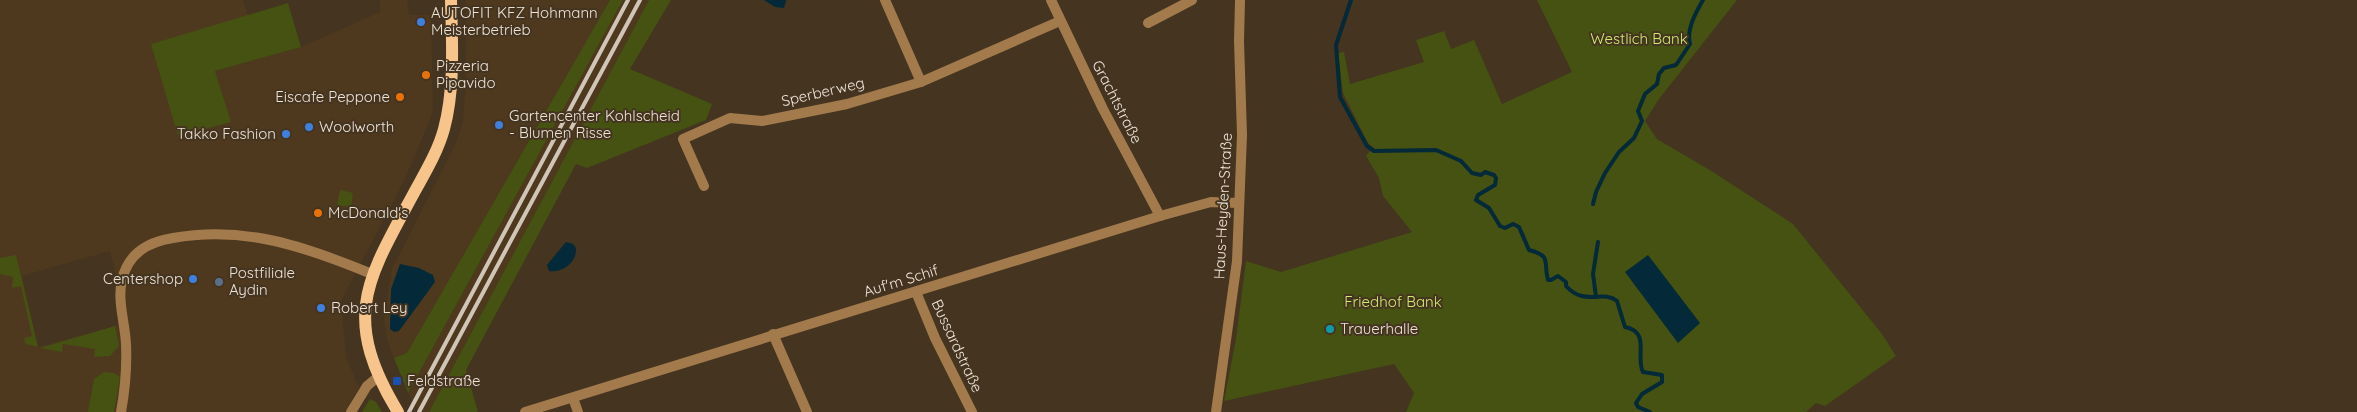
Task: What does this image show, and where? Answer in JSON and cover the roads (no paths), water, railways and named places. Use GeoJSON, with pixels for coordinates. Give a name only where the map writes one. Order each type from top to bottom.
{"type":"FeatureCollection","features":[{"type":"Feature","properties":{"kind":"main road"},"geometry":{"type":"LineString","coordinates":[[398,412],[379,376],[366,342],[364,321],[366,298],[372,274],[433,157],[443,130],[450,86],[451,0]]}},
{"type":"Feature","properties":{"kind":"street"},"geometry":{"type":"LineString","coordinates":[[886,0],[921,82]]}},
{"type":"Feature","properties":{"kind":"street","name":"Grachtstraße"},"geometry":{"type":"LineString","coordinates":[[1051,0],[1106,116],[1160,216]]}},
{"type":"Feature","properties":{"kind":"street"},"geometry":{"type":"LineString","coordinates":[[1148,23],[1192,0]]}},
{"type":"Feature","properties":{"kind":"street","name":"Haus-Heyden-Straße"},"geometry":{"type":"LineString","coordinates":[[1216,412],[1237,261],[1242,135],[1239,41],[1240,0]]}},
{"type":"Feature","properties":{"kind":"street","name":"Sperberweg"},"geometry":{"type":"LineString","coordinates":[[704,186],[683,139],[730,118],[762,121],[847,104],[921,82],[978,59],[1060,21]]}},
{"type":"Feature","properties":{"kind":"street","name":"Auf'm Schif"},"geometry":{"type":"LineString","coordinates":[[525,412],[1160,216],[1211,202],[1239,203]]}},
{"type":"Feature","properties":{"kind":"street"},"geometry":{"type":"LineString","coordinates":[[121,412],[126,365],[121,282],[125,268],[133,255],[147,245],[192,234],[231,233],[293,245],[372,274]]}},
{"type":"Feature","properties":{"kind":"street","name":"Bussardstraße"},"geometry":{"type":"LineString","coordinates":[[916,292],[935,338],[972,412]]}},
{"type":"Feature","properties":{"kind":"street"},"geometry":{"type":"LineString","coordinates":[[773,334],[807,412]]}},
{"type":"Feature","properties":{"kind":"street"},"geometry":{"type":"LineString","coordinates":[[351,412],[367,386],[379,376]]}},
{"type":"Feature","properties":{"kind":"street"},"geometry":{"type":"LineString","coordinates":[[573,398],[578,412]]}},
{"type":"Feature","properties":{"kind":"water"},"geometry":{"type":"Polygon","coordinates":[[[764,0],[786,1],[784,8],[775,7],[764,0]]]}},
{"type":"Feature","properties":{"kind":"water"},"geometry":{"type":"Polygon","coordinates":[[[566,242],[573,244],[576,248],[574,258],[564,269],[549,271],[547,265],[566,242]]]}},
{"type":"Feature","properties":{"kind":"water"},"geometry":{"type":"Polygon","coordinates":[[[1648,255],[1700,323],[1678,343],[1625,272],[1648,255]]]}},
{"type":"Feature","properties":{"kind":"water"},"geometry":{"type":"Polygon","coordinates":[[[400,264],[419,268],[433,275],[435,282],[399,331],[394,332],[390,329],[391,289],[400,264]]]}},
{"type":"Feature","properties":{"kind":"waterway"},"geometry":{"type":"LineString","coordinates":[[1351,0],[1336,45],[1340,97],[1367,146],[1374,151],[1436,150],[1461,161],[1472,173],[1481,175],[1485,172],[1494,175],[1496,178],[1495,185],[1478,195],[1476,200],[1489,208],[1500,226],[1505,228],[1513,224],[1519,227],[1529,250],[1544,257],[1548,280],[1558,276],[1566,282],[1566,286],[1580,296],[1605,297],[1617,301],[1625,327],[1633,330],[1640,339],[1640,359],[1643,372],[1662,375],[1662,382],[1642,394],[1636,403],[1638,407],[1650,412]]}},
{"type":"Feature","properties":{"kind":"waterway"},"geometry":{"type":"LineString","coordinates":[[1593,204],[1596,192],[1605,173],[1619,152],[1634,138],[1642,121],[1638,111],[1645,94],[1657,84],[1659,74],[1664,68],[1676,65],[1690,44],[1689,33],[1703,0]]}},
{"type":"Feature","properties":{"kind":"waterway"},"geometry":{"type":"LineString","coordinates":[[1596,297],[1593,274],[1598,242]]}},
{"type":"Feature","properties":{"kind":"railway"},"geometry":{"type":"LineString","coordinates":[[409,412],[628,0]]}},
{"type":"Feature","properties":{"kind":"railway"},"geometry":{"type":"LineString","coordinates":[[419,412],[640,0]]}},
{"type":"Feature","properties":{"kind":"place","name":"AUTOFIT KFZ Hohmann Meisterbetrieb"},"geometry":{"type":"Point","coordinates":[421,22]}},
{"type":"Feature","properties":{"kind":"place","name":"Pizzeria Pipavido"},"geometry":{"type":"Point","coordinates":[426,75]}},
{"type":"Feature","properties":{"kind":"place","name":"Eiscafe Peppone"},"geometry":{"type":"Point","coordinates":[400,97]}},
{"type":"Feature","properties":{"kind":"place","name":"Gartencenter Kohlscheid - Blumen Risse"},"geometry":{"type":"Point","coordinates":[499,125]}},
{"type":"Feature","properties":{"kind":"place","name":"Woolworth"},"geometry":{"type":"Point","coordinates":[309,127]}},
{"type":"Feature","properties":{"kind":"place","name":"Takko Fashion"},"geometry":{"type":"Point","coordinates":[286,134]}},
{"type":"Feature","properties":{"kind":"place","name":"McDonald's"},"geometry":{"type":"Point","coordinates":[318,213]}},
{"type":"Feature","properties":{"kind":"place","name":"Centershop"},"geometry":{"type":"Point","coordinates":[193,279]}},
{"type":"Feature","properties":{"kind":"place","name":"Postfiliale Aydin"},"geometry":{"type":"Point","coordinates":[219,282]}},
{"type":"Feature","properties":{"kind":"place","name":"Robert Ley"},"geometry":{"type":"Point","coordinates":[321,308]}},
{"type":"Feature","properties":{"kind":"place","name":"Trauerhalle"},"geometry":{"type":"Point","coordinates":[1330,329]}},
{"type":"Feature","properties":{"kind":"place","name":"Feldstraße"},"geometry":{"type":"Point","coordinates":[397,381]}},
{"type":"Feature","properties":{"kind":"park label","name":"Westlich Bank"},"geometry":{"type":"Point","coordinates":[1639,39]}},
{"type":"Feature","properties":{"kind":"park label","name":"Friedhof Bank"},"geometry":{"type":"Point","coordinates":[1393,302]}}]}
